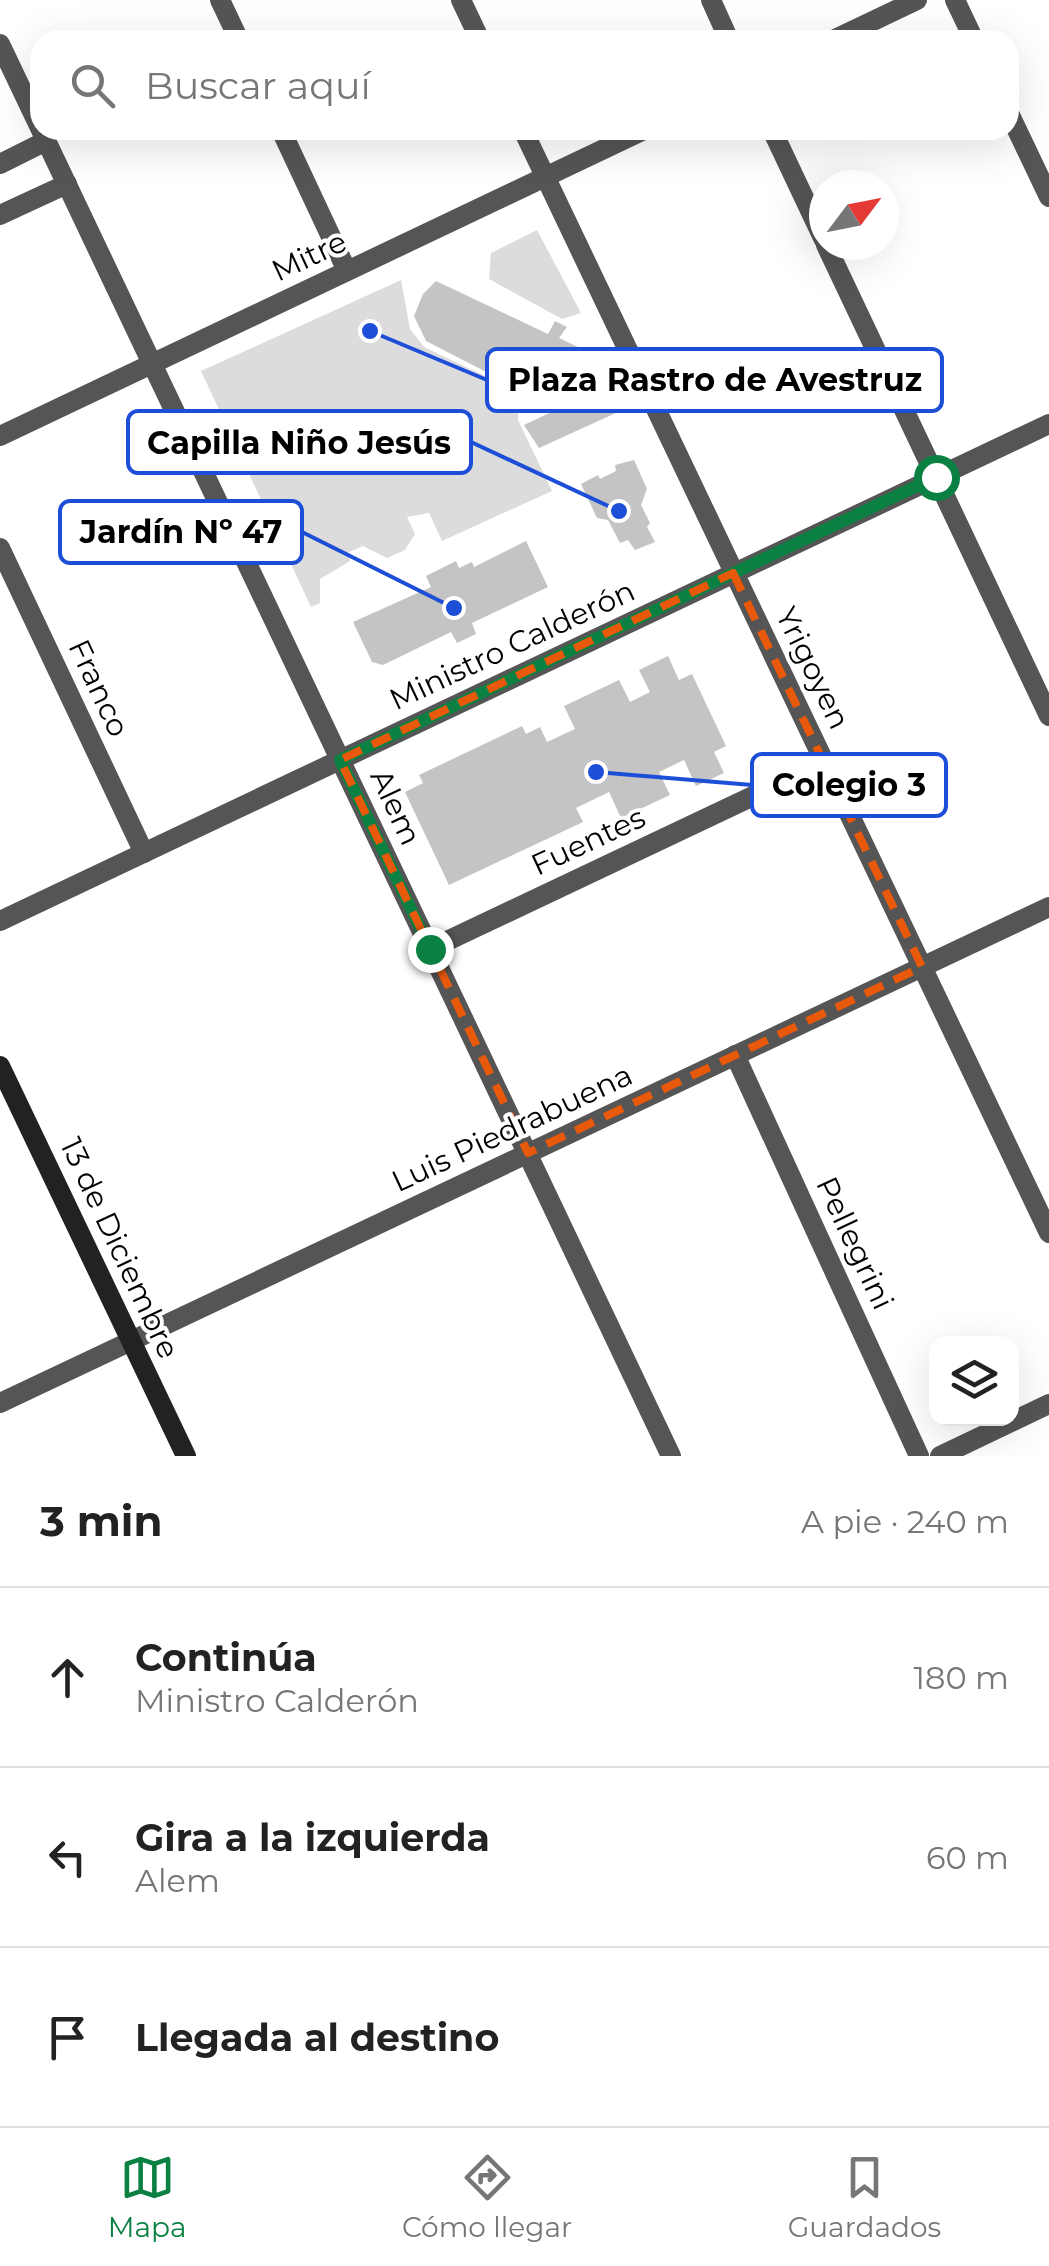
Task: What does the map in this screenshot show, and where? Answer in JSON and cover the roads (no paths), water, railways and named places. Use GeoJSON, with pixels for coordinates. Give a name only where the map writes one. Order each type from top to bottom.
{"type":"FeatureCollection","features":[{"type":"Feature","properties":{"kind":"street"},"geometry":{"type":"LineString","coordinates":[[220,0],[234,30]]}},
{"type":"Feature","properties":{"kind":"street"},"geometry":{"type":"LineString","coordinates":[[461,0],[475,30]]}},
{"type":"Feature","properties":{"kind":"street"},"geometry":{"type":"LineString","coordinates":[[710,0],[725,30]]}},
{"type":"Feature","properties":{"kind":"street"},"geometry":{"type":"LineString","coordinates":[[854,30],[917,0]]}},
{"type":"Feature","properties":{"kind":"street"},"geometry":{"type":"LineString","coordinates":[[955,0],[969,30]]}},
{"type":"Feature","properties":{"kind":"street","name":"Alem"},"geometry":{"type":"LineString","coordinates":[[0,44],[30,108]]}},
{"type":"Feature","properties":{"kind":"street"},"geometry":{"type":"LineString","coordinates":[[1019,134],[1049,197]]}},
{"type":"Feature","properties":{"kind":"street"},"geometry":{"type":"LineString","coordinates":[[0,164],[33,140]]}},
{"type":"Feature","properties":{"kind":"street","name":"Alem"},"geometry":{"type":"LineString","coordinates":[[45,140],[672,1456]]}},
{"type":"Feature","properties":{"kind":"street"},"geometry":{"type":"LineString","coordinates":[[286,140],[347,271]]}},
{"type":"Feature","properties":{"kind":"street","name":"Yrigoyen"},"geometry":{"type":"LineString","coordinates":[[527,140],[1049,1233]]}},
{"type":"Feature","properties":{"kind":"street","name":"Mitre"},"geometry":{"type":"LineString","coordinates":[[0,436],[623,140]]}},
{"type":"Feature","properties":{"kind":"street"},"geometry":{"type":"LineString","coordinates":[[777,140],[809,208]]}},
{"type":"Feature","properties":{"kind":"street"},"geometry":{"type":"LineString","coordinates":[[0,215],[66,184]]}},
{"type":"Feature","properties":{"kind":"street"},"geometry":{"type":"LineString","coordinates":[[834,260],[1049,716]]}},
{"type":"Feature","properties":{"kind":"street","name":"Ministro Calderón"},"geometry":{"type":"LineString","coordinates":[[0,921],[1049,424]]}},
{"type":"Feature","properties":{"kind":"street","name":"Franco"},"geometry":{"type":"LineString","coordinates":[[0,548],[144,853]]}},
{"type":"Feature","properties":{"kind":"street","name":"Fuentes"},"geometry":{"type":"LineString","coordinates":[[430,949],[825,762]]}},
{"type":"Feature","properties":{"kind":"street","name":"Luis Piedrabuena"},"geometry":{"type":"LineString","coordinates":[[0,1403],[1049,907]]}},
{"type":"Feature","properties":{"kind":"street","name":"Pellegrini"},"geometry":{"type":"LineString","coordinates":[[736,1055],[919,1456]]}},
{"type":"Feature","properties":{"kind":"street","name":"13 de Diciembre"},"geometry":{"type":"LineString","coordinates":[[0,1066],[186,1456]]}},
{"type":"Feature","properties":{"kind":"street"},"geometry":{"type":"LineString","coordinates":[[940,1456],[1049,1404]]}},
{"type":"Feature","properties":{"kind":"place","name":"Plaza Rastro de Avestruz"},"geometry":{"type":"Point","coordinates":[370,331]}},
{"type":"Feature","properties":{"kind":"place","name":"Capilla Niño Jesús"},"geometry":{"type":"Point","coordinates":[619,511]}},
{"type":"Feature","properties":{"kind":"place","name":"Jardín Nº 47"},"geometry":{"type":"Point","coordinates":[454,608]}},
{"type":"Feature","properties":{"kind":"place","name":"Colegio 3"},"geometry":{"type":"Point","coordinates":[596,772]}}]}
